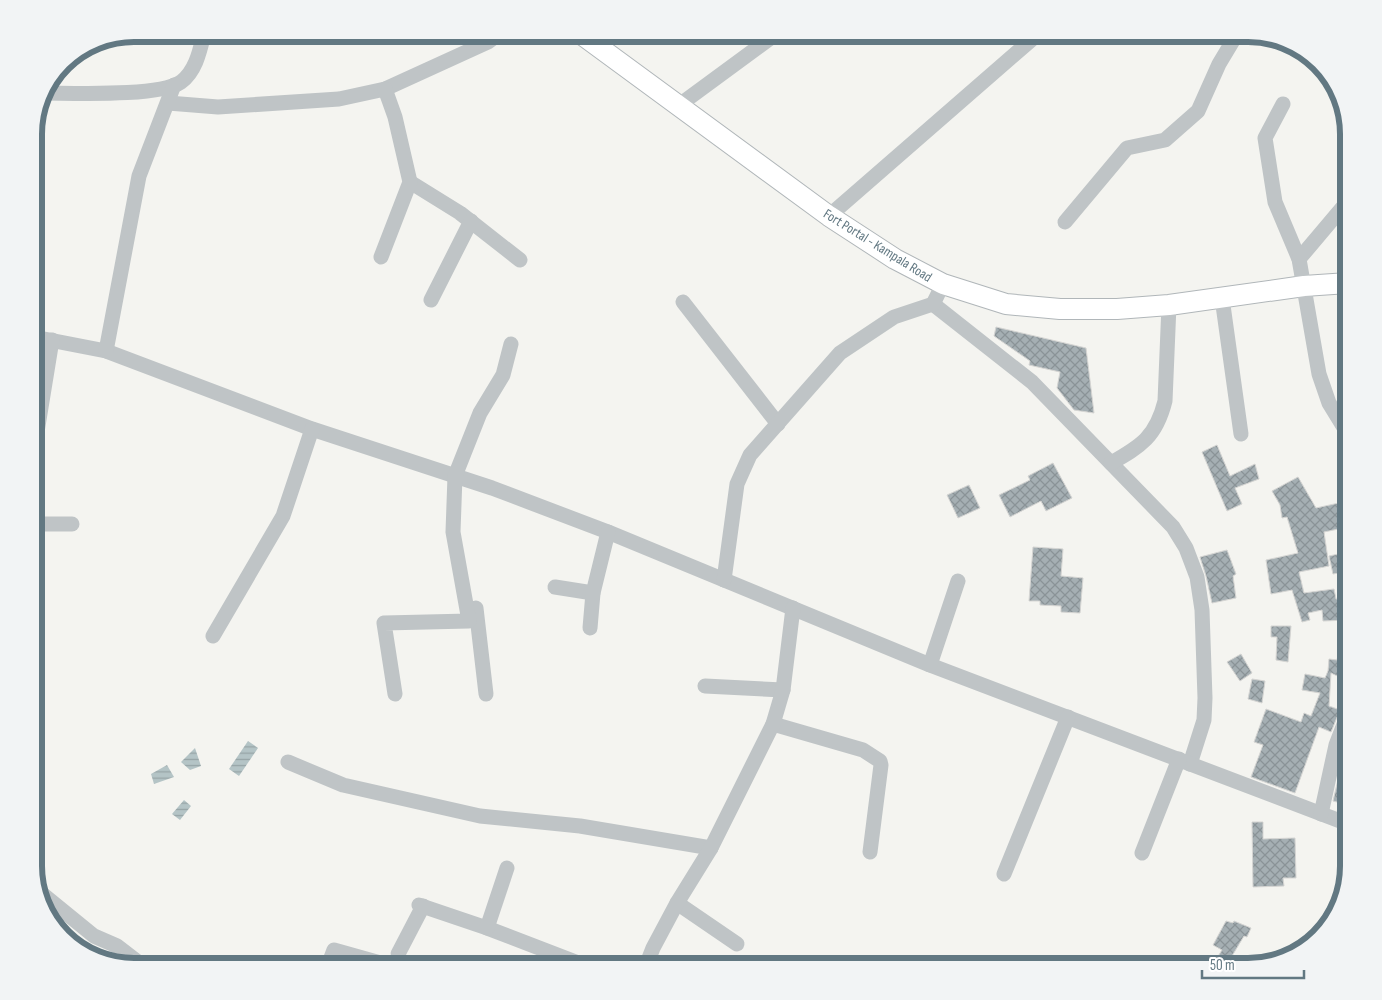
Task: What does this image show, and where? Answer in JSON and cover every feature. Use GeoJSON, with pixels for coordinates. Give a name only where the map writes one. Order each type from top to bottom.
{"type":"FeatureCollection","features":[{"type":"Feature","properties":{"kind":"main road","name":"Fort Portal - Kampala Road"},"geometry":{"type":"LineString","coordinates":[[592,42],[829,216],[895,258],[943,284],[1006,304],[1060,309],[1117,309],[1169,305],[1304,286],[1340,284]]}},
{"type":"Feature","properties":{"kind":"street"},"geometry":{"type":"LineString","coordinates":[[53,93],[149,91],[174,85],[182,82],[191,72],[202,42]]}},
{"type":"Feature","properties":{"kind":"street"},"geometry":{"type":"LineString","coordinates":[[168,102],[218,107],[339,99],[385,89],[488,42]]}},
{"type":"Feature","properties":{"kind":"street"},"geometry":{"type":"LineString","coordinates":[[678,106],[765,42]]}},
{"type":"Feature","properties":{"kind":"street"},"geometry":{"type":"LineString","coordinates":[[829,216],[1029,42]]}},
{"type":"Feature","properties":{"kind":"street"},"geometry":{"type":"LineString","coordinates":[[1064,222],[1127,148],[1166,140],[1198,111],[1219,64],[1231,42]]}},
{"type":"Feature","properties":{"kind":"street"},"geometry":{"type":"LineString","coordinates":[[106,350],[140,176],[174,85]]}},
{"type":"Feature","properties":{"kind":"street"},"geometry":{"type":"LineString","coordinates":[[381,257],[410,182],[395,117],[385,89]]}},
{"type":"Feature","properties":{"kind":"street"},"geometry":{"type":"LineString","coordinates":[[1284,104],[1265,138],[1275,202],[1299,259],[1319,374],[1329,403],[1340,421]]}},
{"type":"Feature","properties":{"kind":"street"},"geometry":{"type":"LineString","coordinates":[[410,182],[471,221],[520,260]]}},
{"type":"Feature","properties":{"kind":"street"},"geometry":{"type":"LineString","coordinates":[[1299,259],[1340,210]]}},
{"type":"Feature","properties":{"kind":"street"},"geometry":{"type":"LineString","coordinates":[[431,300],[471,221]]}},
{"type":"Feature","properties":{"kind":"street"},"geometry":{"type":"LineString","coordinates":[[724,580],[738,484],[750,455],[840,352],[894,317],[933,304],[943,284]]}},
{"type":"Feature","properties":{"kind":"street"},"geometry":{"type":"LineString","coordinates":[[1222,298],[1241,434]]}},
{"type":"Feature","properties":{"kind":"street"},"geometry":{"type":"LineString","coordinates":[[682,302],[778,424]]}},
{"type":"Feature","properties":{"kind":"street"},"geometry":{"type":"LineString","coordinates":[[933,304],[1032,382],[1173,527],[1186,548],[1197,577],[1202,610],[1204,720],[1142,852]]}},
{"type":"Feature","properties":{"kind":"street"},"geometry":{"type":"LineString","coordinates":[[1111,463],[1138,447],[1152,433],[1161,416],[1165,402],[1169,305]]}},
{"type":"Feature","properties":{"kind":"street"},"geometry":{"type":"LineString","coordinates":[[43,338],[106,350],[312,429],[455,476],[608,532],[930,664],[1340,821]]}},
{"type":"Feature","properties":{"kind":"street"},"geometry":{"type":"LineString","coordinates":[[43,392],[52,340]]}},
{"type":"Feature","properties":{"kind":"street"},"geometry":{"type":"LineString","coordinates":[[395,694],[384,623],[469,621],[453,532],[455,476],[480,413],[503,375],[511,344]]}},
{"type":"Feature","properties":{"kind":"street"},"geometry":{"type":"LineString","coordinates":[[213,636],[283,516],[312,429]]}},
{"type":"Feature","properties":{"kind":"street"},"geometry":{"type":"LineString","coordinates":[[43,524],[72,524]]}},
{"type":"Feature","properties":{"kind":"street"},"geometry":{"type":"LineString","coordinates":[[590,628],[593,593],[608,532]]}},
{"type":"Feature","properties":{"kind":"street"},"geometry":{"type":"LineString","coordinates":[[930,664],[958,581]]}},
{"type":"Feature","properties":{"kind":"street"},"geometry":{"type":"LineString","coordinates":[[555,587],[593,593]]}},
{"type":"Feature","properties":{"kind":"street"},"geometry":{"type":"LineString","coordinates":[[467,609],[476,608],[486,694]]}},
{"type":"Feature","properties":{"kind":"street"},"geometry":{"type":"LineString","coordinates":[[649,958],[677,903],[711,848],[773,724],[783,690],[793,608]]}},
{"type":"Feature","properties":{"kind":"street"},"geometry":{"type":"LineString","coordinates":[[705,686],[783,690]]}},
{"type":"Feature","properties":{"kind":"street"},"geometry":{"type":"LineString","coordinates":[[1004,874],[1068,717]]}},
{"type":"Feature","properties":{"kind":"street"},"geometry":{"type":"LineString","coordinates":[[773,724],[863,750],[880,761],[870,852]]}},
{"type":"Feature","properties":{"kind":"street"},"geometry":{"type":"LineString","coordinates":[[1321,814],[1340,735]]}},
{"type":"Feature","properties":{"kind":"street"},"geometry":{"type":"LineString","coordinates":[[288,762],[343,785],[480,816],[580,826],[711,848]]}},
{"type":"Feature","properties":{"kind":"street"},"geometry":{"type":"LineString","coordinates":[[487,928],[507,868]]}},
{"type":"Feature","properties":{"kind":"street"},"geometry":{"type":"LineString","coordinates":[[48,899],[94,936],[117,946],[133,958]]}},
{"type":"Feature","properties":{"kind":"street"},"geometry":{"type":"LineString","coordinates":[[677,903],[738,944]]}},
{"type":"Feature","properties":{"kind":"street"},"geometry":{"type":"LineString","coordinates":[[395,958],[421,906],[487,928],[565,958]]}},
{"type":"Feature","properties":{"kind":"street"},"geometry":{"type":"LineString","coordinates":[[331,958],[334,950],[382,958]]}},
{"type":"Feature","properties":{"kind":"shaded area"},"geometry":{"type":"Polygon","coordinates":[[[248,741],[258,748],[239,776],[229,769],[248,741]]]}},
{"type":"Feature","properties":{"kind":"shaded area"},"geometry":{"type":"Polygon","coordinates":[[[195,748],[201,766],[190,770],[181,762],[195,748]]]}},
{"type":"Feature","properties":{"kind":"shaded area"},"geometry":{"type":"Polygon","coordinates":[[[167,765],[174,777],[154,784],[151,774],[167,765]]]}},
{"type":"Feature","properties":{"kind":"shaded area"},"geometry":{"type":"Polygon","coordinates":[[[184,800],[191,806],[180,820],[172,814],[184,800]]]}},
{"type":"Feature","properties":{"kind":"building"},"geometry":{"type":"Polygon","coordinates":[[[996,327],[1086,348],[1094,413],[1074,410],[1057,388],[1060,372],[1029,365],[1030,361],[994,336],[996,327]]]}},
{"type":"Feature","properties":{"kind":"building"},"geometry":{"type":"Polygon","coordinates":[[[1217,445],[1230,476],[1255,464],[1259,479],[1235,488],[1242,504],[1227,511],[1202,452],[1217,445]]]}},
{"type":"Feature","properties":{"kind":"building"},"geometry":{"type":"Polygon","coordinates":[[[1053,463],[1072,498],[1046,511],[1041,501],[1010,517],[999,495],[1030,480],[1028,476],[1053,463]]]}},
{"type":"Feature","properties":{"kind":"building"},"geometry":{"type":"Polygon","coordinates":[[[1298,477],[1316,508],[1340,503],[1340,529],[1324,532],[1329,566],[1299,572],[1304,593],[1334,589],[1336,599],[1340,599],[1340,620],[1323,621],[1322,610],[1308,613],[1310,620],[1302,622],[1292,590],[1271,594],[1266,560],[1298,553],[1287,517],[1282,518],[1280,505],[1272,491],[1298,477]]]}},
{"type":"Feature","properties":{"kind":"building"},"geometry":{"type":"Polygon","coordinates":[[[969,485],[980,508],[958,518],[947,495],[969,485]]]}},
{"type":"Feature","properties":{"kind":"building"},"geometry":{"type":"Polygon","coordinates":[[[1033,547],[1063,549],[1061,576],[1083,578],[1080,613],[1061,612],[1061,606],[1040,605],[1040,601],[1029,601],[1033,547]]]}},
{"type":"Feature","properties":{"kind":"building"},"geometry":{"type":"Polygon","coordinates":[[[1227,550],[1236,574],[1233,576],[1236,598],[1212,603],[1200,557],[1227,550]]]}},
{"type":"Feature","properties":{"kind":"building"},"geometry":{"type":"Polygon","coordinates":[[[1340,554],[1340,573],[1333,574],[1329,556],[1340,554]]]}},
{"type":"Feature","properties":{"kind":"building"},"geometry":{"type":"Polygon","coordinates":[[[1271,626],[1291,626],[1288,662],[1276,660],[1277,637],[1271,637],[1271,626]]]}},
{"type":"Feature","properties":{"kind":"building"},"geometry":{"type":"Polygon","coordinates":[[[1340,646],[1340,677],[1331,673],[1329,706],[1340,710],[1331,732],[1319,727],[1295,793],[1251,777],[1263,745],[1254,742],[1266,709],[1301,722],[1304,713],[1311,716],[1320,693],[1302,690],[1305,674],[1325,678],[1329,659],[1337,660],[1340,646]]]}},
{"type":"Feature","properties":{"kind":"building"},"geometry":{"type":"Polygon","coordinates":[[[1241,654],[1252,673],[1240,681],[1227,662],[1241,654]]]}},
{"type":"Feature","properties":{"kind":"building"},"geometry":{"type":"Polygon","coordinates":[[[1252,679],[1265,681],[1262,703],[1248,699],[1252,679]]]}},
{"type":"Feature","properties":{"kind":"building"},"geometry":{"type":"Polygon","coordinates":[[[1338,780],[1340,780],[1340,803],[1333,801],[1338,780]]]}},
{"type":"Feature","properties":{"kind":"building"},"geometry":{"type":"Polygon","coordinates":[[[1252,822],[1263,822],[1263,839],[1295,838],[1296,878],[1283,878],[1284,886],[1253,887],[1252,822]]]}},
{"type":"Feature","properties":{"kind":"building"},"geometry":{"type":"Polygon","coordinates":[[[1226,921],[1233,923],[1234,921],[1251,928],[1247,937],[1244,936],[1231,958],[1217,958],[1222,950],[1213,945],[1226,921]]]}}]}
